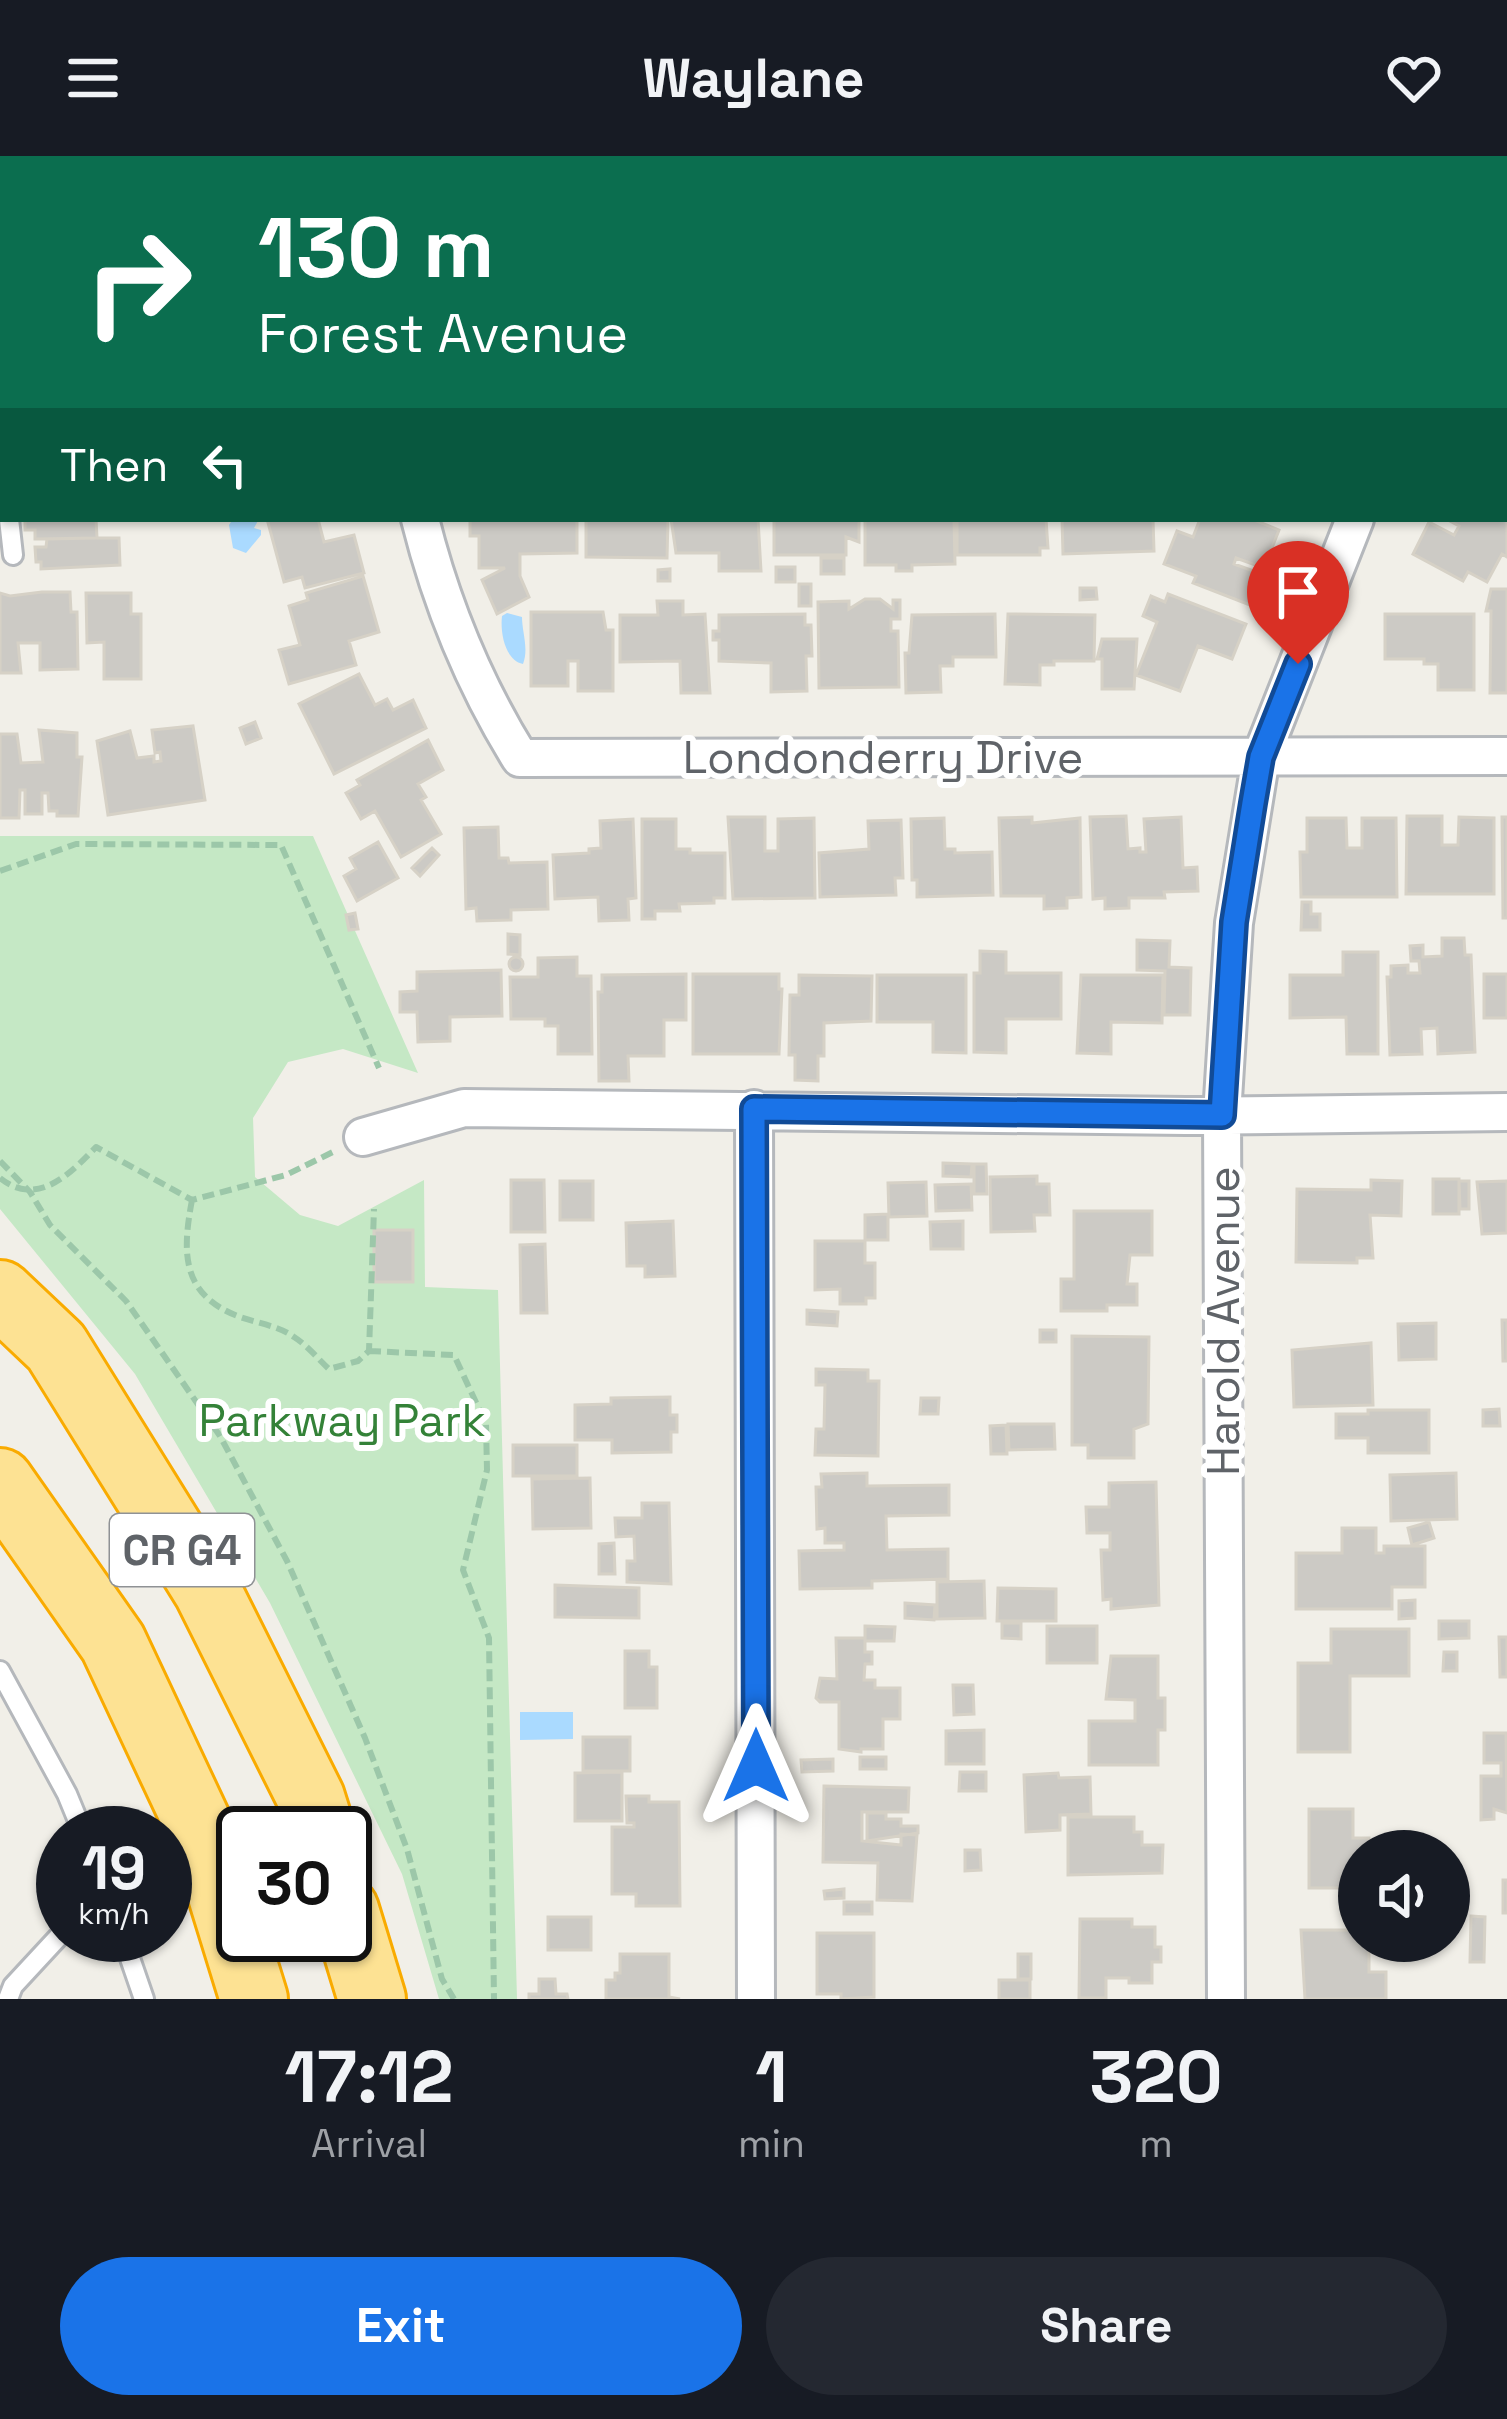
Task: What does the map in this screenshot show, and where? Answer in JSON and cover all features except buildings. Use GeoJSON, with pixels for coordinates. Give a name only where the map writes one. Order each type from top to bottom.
{"type":"FeatureCollection","features":[{"type":"Feature","properties":{"kind":"highway","name":"CR G4"},"geometry":{"type":"LineString","coordinates":[[0,1294],[56,1348],[208,1590],[314,1806]]}},
{"type":"Feature","properties":{"kind":"highway","name":"CR G4"},"geometry":{"type":"LineString","coordinates":[[0,1482],[112,1643],[204,1837],[254,1999]]}},
{"type":"Feature","properties":{"kind":"highway"},"geometry":{"type":"LineString","coordinates":[[361,1962],[372,1999]]}},
{"type":"Feature","properties":{"kind":"street","name":"Londonderry Drive"},"geometry":{"type":"LineString","coordinates":[[421,522],[437,588],[498,723],[520,758],[1507,756]]}},
{"type":"Feature","properties":{"kind":"street","name":"Harold Avenue"},"geometry":{"type":"LineString","coordinates":[[1226,1999],[1222,1115],[1234,922],[1261,757],[1354,522]]}},
{"type":"Feature","properties":{"kind":"street"},"geometry":{"type":"LineString","coordinates":[[363,1137],[464,1108],[1222,1115],[1507,1112]]}},
{"type":"Feature","properties":{"kind":"street"},"geometry":{"type":"LineString","coordinates":[[754,1109],[756,1999]]}},
{"type":"Feature","properties":{"kind":"lane"},"geometry":{"type":"LineString","coordinates":[[10,522],[13,555]]}},
{"type":"Feature","properties":{"kind":"lane"},"geometry":{"type":"LineString","coordinates":[[0,1671],[72,1806]]}},
{"type":"Feature","properties":{"kind":"lane"},"geometry":{"type":"LineString","coordinates":[[8,1999],[13,1986],[36,1961]]}},
{"type":"Feature","properties":{"kind":"lane"},"geometry":{"type":"LineString","coordinates":[[131,1962],[144,1999]]}},
{"type":"Feature","properties":{"kind":"path"},"geometry":{"type":"LineString","coordinates":[[0,871],[76,844],[281,845],[379,1068]]}},
{"type":"Feature","properties":{"kind":"path"},"geometry":{"type":"LineString","coordinates":[[0,1178],[30,1192],[67,1178],[96,1147],[191,1200],[286,1175],[363,1137]]}},
{"type":"Feature","properties":{"kind":"path"},"geometry":{"type":"LineString","coordinates":[[0,1161],[30,1192],[50,1226],[126,1301],[220,1436],[287,1561],[365,1738],[406,1849],[442,1979],[454,1999]]}},
{"type":"Feature","properties":{"kind":"path"},"geometry":{"type":"LineString","coordinates":[[191,1200],[184,1245],[190,1276],[207,1296],[233,1315],[295,1337],[329,1369],[358,1361],[369,1351],[454,1355],[485,1424],[487,1470],[463,1570],[489,1639],[494,1999]]}},
{"type":"Feature","properties":{"kind":"path"},"geometry":{"type":"LineString","coordinates":[[369,1351],[374,1209]]}},
{"type":"Feature","properties":{"kind":"green space","name":"Parkway Park"},"geometry":{"type":"Polygon","coordinates":[[[0,836],[313,836],[418,1073],[343,1049],[288,1062],[253,1118],[255,1177],[300,1215],[338,1226],[424,1180],[425,1287],[498,1290],[517,1999],[439,1999],[402,1874],[270,1603],[135,1374],[0,1209],[0,836]]]}},
{"type":"Feature","properties":{"kind":"water"},"geometry":{"type":"Polygon","coordinates":[[[257,522],[254,528],[261,535],[246,553],[233,548],[229,525],[257,522]]]}},
{"type":"Feature","properties":{"kind":"water"},"geometry":{"type":"Polygon","coordinates":[[[502,616],[522,617],[523,664],[505,645],[502,616]]]}},
{"type":"Feature","properties":{"kind":"water"},"geometry":{"type":"Polygon","coordinates":[[[520,1712],[573,1712],[573,1739],[520,1740],[520,1712]]]}},
{"type":"Feature","properties":{"kind":"route"},"geometry":{"type":"LineString","coordinates":[[756,1766],[754,1109],[1222,1115],[1234,922],[1253,803],[1261,757],[1298,664]]}}]}
